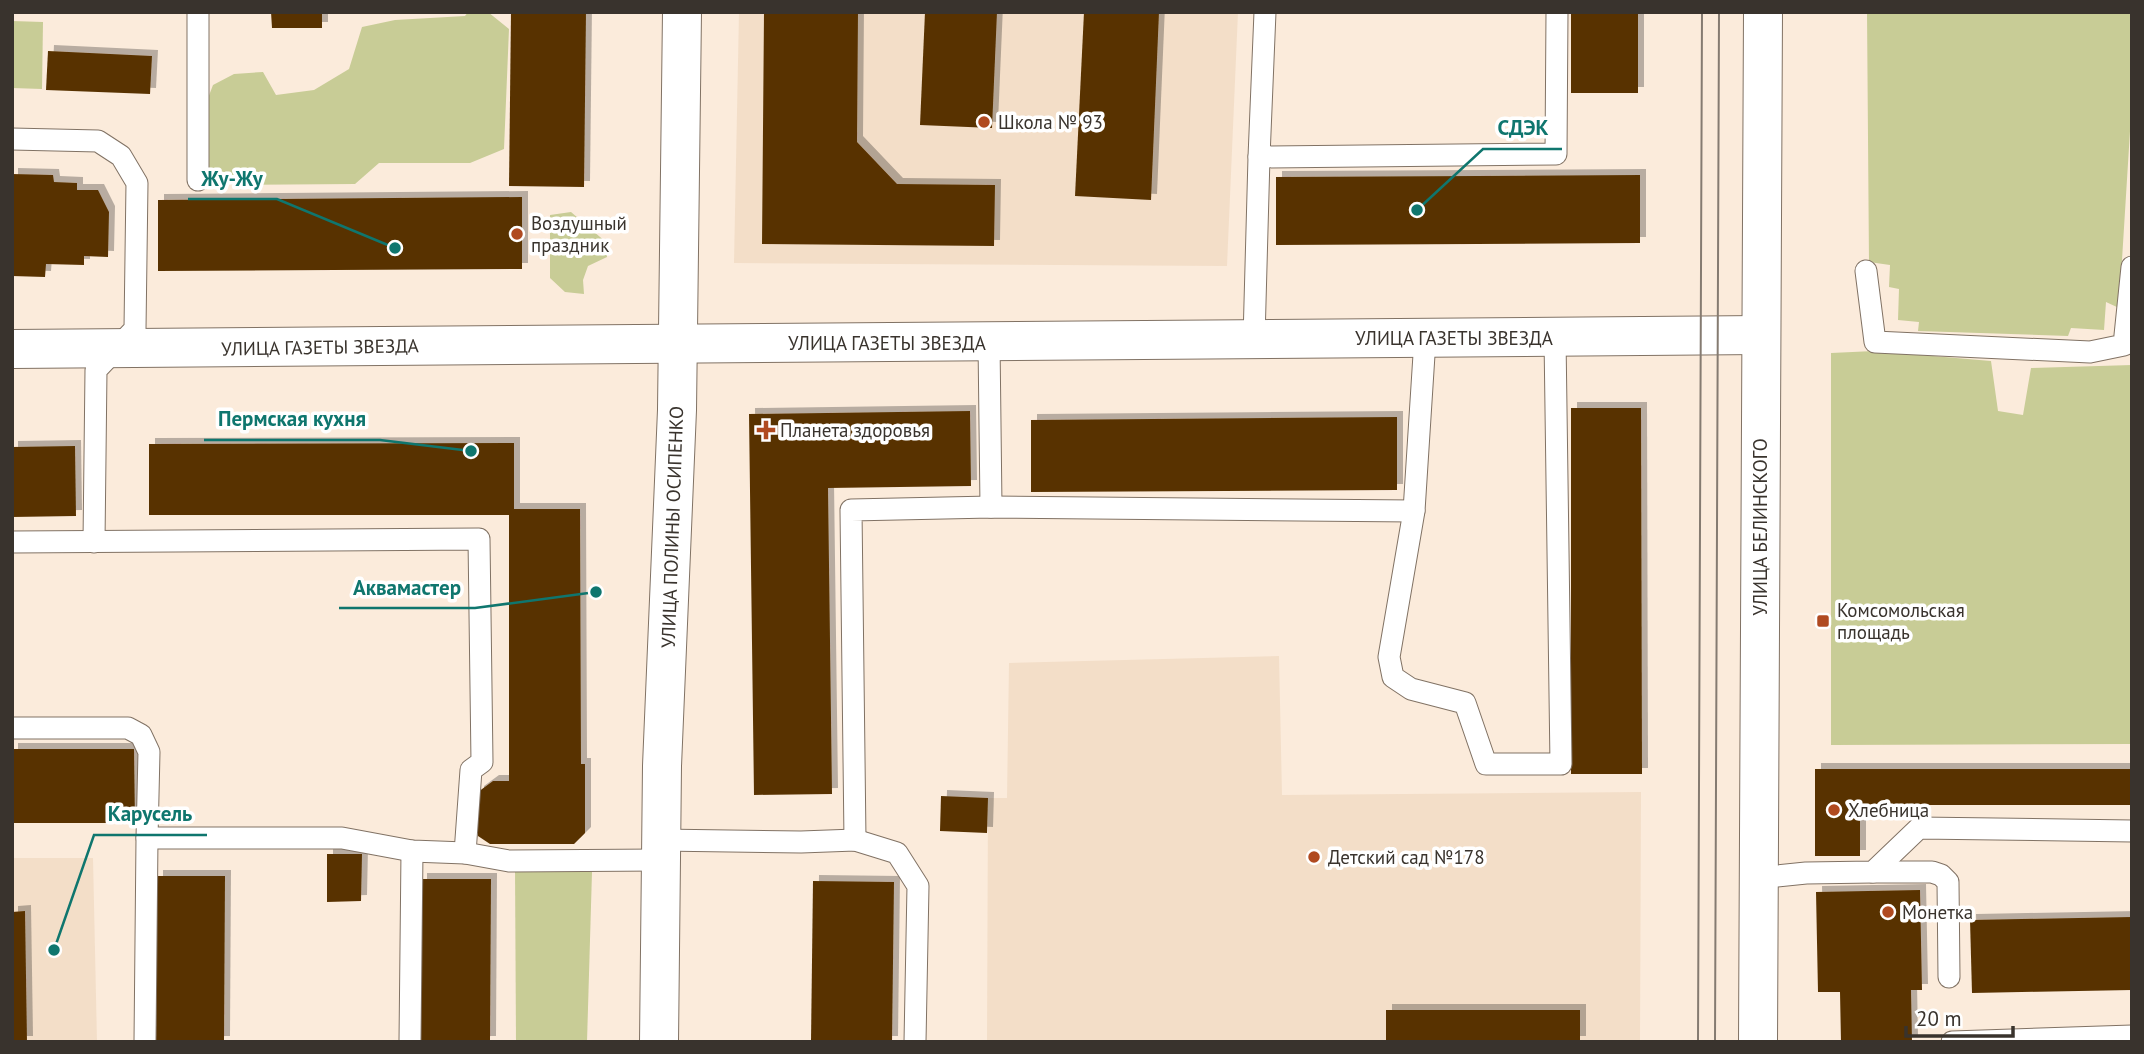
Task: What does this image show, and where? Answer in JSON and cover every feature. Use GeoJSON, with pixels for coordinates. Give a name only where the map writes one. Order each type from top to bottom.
{"type":"FeatureCollection","features":[{"type":"Feature","properties":{"kind":"street","name":"УЛИЦА ПОЛИНЫ ОСИПЕНКО"},"geometry":{"type":"LineString","coordinates":[[659,1042],[660,850],[677,432],[681,12]]}},
{"type":"Feature","properties":{"kind":"street","name":"УЛИЦА БЕЛИНСКОГО"},"geometry":{"type":"LineString","coordinates":[[1758,1042],[1762,12]]}},
{"type":"Feature","properties":{"kind":"street","name":"УЛИЦА ГАЗЕТЫ ЗВЕЗДА"},"geometry":{"type":"LineString","coordinates":[[12,349],[1761,335]]}},
{"type":"Feature","properties":{"kind":"lane"},"geometry":{"type":"LineString","coordinates":[[198,12],[198,180]]}},
{"type":"Feature","properties":{"kind":"lane"},"geometry":{"type":"LineString","coordinates":[[1254,339],[1265,12]]}},
{"type":"Feature","properties":{"kind":"lane"},"geometry":{"type":"LineString","coordinates":[[1259,157],[1556,155],[1558,12]]}},
{"type":"Feature","properties":{"kind":"lane"},"geometry":{"type":"LineString","coordinates":[[12,139],[98,141],[121,156],[137,183],[135,329],[96,370],[94,542]]}},
{"type":"Feature","properties":{"kind":"lane"},"geometry":{"type":"LineString","coordinates":[[1866,271],[1875,342],[2090,352],[2128,345],[2132,267]]}},
{"type":"Feature","properties":{"kind":"lane"},"geometry":{"type":"LineString","coordinates":[[1425,339],[1414,511],[1389,657],[1393,677],[1411,689],[1465,703],[1486,764],[1561,764],[1555,338]]}},
{"type":"Feature","properties":{"kind":"lane"},"geometry":{"type":"LineString","coordinates":[[989,342],[991,507]]}},
{"type":"Feature","properties":{"kind":"lane"},"geometry":{"type":"LineString","coordinates":[[855,840],[851,510],[991,507],[1414,511]]}},
{"type":"Feature","properties":{"kind":"lane"},"geometry":{"type":"LineString","coordinates":[[12,542],[479,539],[482,762],[471,770],[465,853]]}},
{"type":"Feature","properties":{"kind":"lane"},"geometry":{"type":"LineString","coordinates":[[12,728],[128,728],[141,736],[149,752],[145,1042]]}},
{"type":"Feature","properties":{"kind":"lane"},"geometry":{"type":"LineString","coordinates":[[1873,872],[1919,828],[2132,831]]}},
{"type":"Feature","properties":{"kind":"lane"},"geometry":{"type":"LineString","coordinates":[[147,838],[342,838],[412,851],[465,853],[509,861],[855,840],[897,853],[919,886],[915,1042]]}},
{"type":"Feature","properties":{"kind":"lane"},"geometry":{"type":"LineString","coordinates":[[410,1042],[412,851]]}},
{"type":"Feature","properties":{"kind":"lane"},"geometry":{"type":"LineString","coordinates":[[1758,878],[1806,873],[1932,872],[1941,875],[1948,882],[1949,977]]}},
{"type":"Feature","properties":{"kind":"lane"},"geometry":{"type":"LineString","coordinates":[[1951,1042],[2132,1036]]}},
{"type":"Feature","properties":{"kind":"shaded area","name":"Школа № 93"},"geometry":{"type":"Polygon","coordinates":[[[739,12],[1238,12],[1227,266],[734,263],[739,12]]]}},
{"type":"Feature","properties":{"kind":"shaded area","name":"Детский сад №178"},"geometry":{"type":"Polygon","coordinates":[[[1279,656],[1282,795],[1641,792],[1640,1042],[987,1042],[988,798],[1007,798],[1009,663],[1279,656]]]}},
{"type":"Feature","properties":{"kind":"shaded area"},"geometry":{"type":"Polygon","coordinates":[[[12,858],[93,858],[97,1042],[12,1042],[12,858]]]}},
{"type":"Feature","properties":{"kind":"green space"},"geometry":{"type":"Polygon","coordinates":[[[468,12],[488,12],[509,29],[504,149],[470,163],[379,163],[355,184],[234,185],[210,177],[202,151],[201,130],[204,110],[213,85],[234,74],[263,72],[276,95],[314,90],[349,69],[362,27],[395,20],[465,16],[468,12]]]}},
{"type":"Feature","properties":{"kind":"green space"},"geometry":{"type":"Polygon","coordinates":[[[1867,12],[2132,12],[2132,99],[2119,308],[2106,302],[2104,330],[2071,328],[2068,336],[1918,331],[1919,322],[1898,320],[1899,289],[1889,287],[1890,265],[1869,262],[1867,12]]]}},
{"type":"Feature","properties":{"kind":"green space"},"geometry":{"type":"Polygon","coordinates":[[[12,21],[43,22],[42,89],[12,88],[12,21]]]}},
{"type":"Feature","properties":{"kind":"green space"},"geometry":{"type":"Polygon","coordinates":[[[571,212],[607,243],[607,257],[588,266],[583,280],[584,294],[565,292],[550,278],[550,215],[571,212]]]}},
{"type":"Feature","properties":{"kind":"green space"},"geometry":{"type":"Polygon","coordinates":[[[1874,351],[1991,361],[1998,411],[2023,415],[2031,368],[2132,365],[2132,744],[1831,745],[1831,353],[1874,351]]]}},
{"type":"Feature","properties":{"kind":"green space"},"geometry":{"type":"Polygon","coordinates":[[[515,868],[592,872],[587,1042],[516,1042],[515,868]]]}},
{"type":"Feature","properties":{"kind":"building"},"geometry":{"type":"Polygon","coordinates":[[[271,12],[322,12],[322,28],[272,28],[271,12]]]}},
{"type":"Feature","properties":{"kind":"building"},"geometry":{"type":"Polygon","coordinates":[[[511,12],[586,12],[584,187],[509,186],[511,12]]]}},
{"type":"Feature","properties":{"kind":"building"},"geometry":{"type":"Polygon","coordinates":[[[764,12],[858,12],[857,142],[897,184],[995,185],[994,246],[762,244],[764,12]]]}},
{"type":"Feature","properties":{"kind":"building"},"geometry":{"type":"Polygon","coordinates":[[[925,12],[997,12],[992,128],[920,125],[925,12]]]}},
{"type":"Feature","properties":{"kind":"building"},"geometry":{"type":"Polygon","coordinates":[[[1084,12],[1159,12],[1151,200],[1075,196],[1084,12]]]}},
{"type":"Feature","properties":{"kind":"building"},"geometry":{"type":"Polygon","coordinates":[[[1571,12],[1638,12],[1638,93],[1571,93],[1571,12]]]}},
{"type":"Feature","properties":{"kind":"building"},"geometry":{"type":"Polygon","coordinates":[[[48,51],[152,56],[150,94],[46,90],[48,51]]]}},
{"type":"Feature","properties":{"kind":"building"},"geometry":{"type":"Polygon","coordinates":[[[12,174],[53,175],[54,182],[77,183],[77,190],[98,190],[109,212],[108,257],[84,256],[84,265],[46,264],[45,277],[12,276],[12,174]]]}},
{"type":"Feature","properties":{"kind":"building"},"geometry":{"type":"Polygon","coordinates":[[[1640,175],[1640,243],[1276,245],[1276,177],[1640,175]]]}},
{"type":"Feature","properties":{"kind":"building"},"geometry":{"type":"Polygon","coordinates":[[[522,197],[522,269],[158,271],[158,200],[522,197]]]}},
{"type":"Feature","properties":{"kind":"building"},"geometry":{"type":"Polygon","coordinates":[[[1571,408],[1641,408],[1642,774],[1571,774],[1571,408]]]}},
{"type":"Feature","properties":{"kind":"building"},"geometry":{"type":"Polygon","coordinates":[[[970,411],[971,486],[828,488],[832,794],[754,795],[749,414],[970,411]]]}},
{"type":"Feature","properties":{"kind":"building"},"geometry":{"type":"Polygon","coordinates":[[[1397,417],[1397,490],[1031,492],[1031,420],[1397,417]]]}},
{"type":"Feature","properties":{"kind":"building"},"geometry":{"type":"Polygon","coordinates":[[[514,443],[514,509],[580,509],[581,764],[585,764],[585,833],[574,844],[490,844],[478,836],[478,792],[493,781],[509,781],[509,515],[149,515],[149,444],[514,443]]]}},
{"type":"Feature","properties":{"kind":"building"},"geometry":{"type":"Polygon","coordinates":[[[75,446],[76,516],[12,517],[12,447],[75,446]]]}},
{"type":"Feature","properties":{"kind":"building"},"geometry":{"type":"Polygon","coordinates":[[[12,749],[134,749],[135,823],[12,823],[12,749]]]}},
{"type":"Feature","properties":{"kind":"building"},"geometry":{"type":"Polygon","coordinates":[[[1815,769],[2132,769],[2132,805],[1860,805],[1860,856],[1815,856],[1815,769]]]}},
{"type":"Feature","properties":{"kind":"building"},"geometry":{"type":"Polygon","coordinates":[[[941,796],[988,798],[987,833],[940,831],[941,796]]]}},
{"type":"Feature","properties":{"kind":"building"},"geometry":{"type":"Polygon","coordinates":[[[327,854],[362,854],[361,901],[327,902],[327,854]]]}},
{"type":"Feature","properties":{"kind":"building"},"geometry":{"type":"Polygon","coordinates":[[[157,876],[225,876],[224,1042],[156,1042],[157,876]]]}},
{"type":"Feature","properties":{"kind":"building"},"geometry":{"type":"Polygon","coordinates":[[[421,879],[491,879],[490,1042],[421,1042],[421,879]]]}},
{"type":"Feature","properties":{"kind":"building"},"geometry":{"type":"Polygon","coordinates":[[[813,881],[894,882],[892,1042],[811,1042],[813,881]]]}},
{"type":"Feature","properties":{"kind":"building"},"geometry":{"type":"Polygon","coordinates":[[[1920,890],[1922,990],[1911,990],[1912,1042],[1841,1042],[1840,992],[1818,992],[1816,892],[1920,890]]]}},
{"type":"Feature","properties":{"kind":"building"},"geometry":{"type":"Polygon","coordinates":[[[25,911],[27,1042],[12,1042],[12,912],[25,911]]]}},
{"type":"Feature","properties":{"kind":"building"},"geometry":{"type":"Polygon","coordinates":[[[2132,917],[2132,990],[1972,993],[1970,920],[2132,917]]]}},
{"type":"Feature","properties":{"kind":"building"},"geometry":{"type":"Polygon","coordinates":[[[1386,1010],[1580,1010],[1580,1042],[1386,1042],[1386,1010]]]}},
{"type":"Feature","properties":{"kind":"tram line"},"geometry":{"type":"LineString","coordinates":[[1698,1042],[1702,12]]}},
{"type":"Feature","properties":{"kind":"tram line"},"geometry":{"type":"LineString","coordinates":[[1715,1042],[1719,12]]}},
{"type":"Feature","properties":{"kind":"place","name":"Школа № 93"},"geometry":{"type":"Point","coordinates":[984,122]}},
{"type":"Feature","properties":{"kind":"place","name":"СДЭК"},"geometry":{"type":"Point","coordinates":[1417,210]}},
{"type":"Feature","properties":{"kind":"place","name":"Воздушный праздник"},"geometry":{"type":"Point","coordinates":[517,234]}},
{"type":"Feature","properties":{"kind":"place","name":"Жу-Жу"},"geometry":{"type":"Point","coordinates":[395,248]}},
{"type":"Feature","properties":{"kind":"place","name":"Планета здоровья"},"geometry":{"type":"Point","coordinates":[766,430]}},
{"type":"Feature","properties":{"kind":"place","name":"Пермская кухня"},"geometry":{"type":"Point","coordinates":[471,451]}},
{"type":"Feature","properties":{"kind":"place","name":"Аквамастер"},"geometry":{"type":"Point","coordinates":[596,592]}},
{"type":"Feature","properties":{"kind":"place","name":"Комсомольская площадь"},"geometry":{"type":"Point","coordinates":[1823,621]}},
{"type":"Feature","properties":{"kind":"place","name":"Хлебница"},"geometry":{"type":"Point","coordinates":[1834,810]}},
{"type":"Feature","properties":{"kind":"place","name":"Детский сад №178"},"geometry":{"type":"Point","coordinates":[1314,857]}},
{"type":"Feature","properties":{"kind":"place","name":"Монетка"},"geometry":{"type":"Point","coordinates":[1888,912]}},
{"type":"Feature","properties":{"kind":"place","name":"Карусель"},"geometry":{"type":"Point","coordinates":[54,950]}}]}
